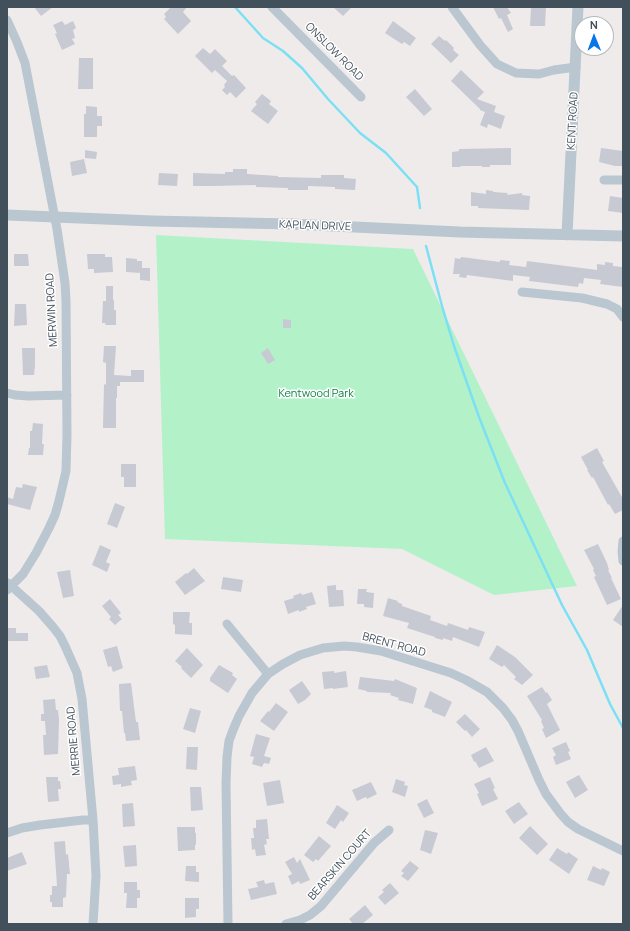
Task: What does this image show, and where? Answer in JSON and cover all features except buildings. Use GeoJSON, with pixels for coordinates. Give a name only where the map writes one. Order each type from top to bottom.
{"type":"FeatureCollection","features":[{"type":"Feature","properties":{"kind":"street","name":"ONSLOW ROAD"},"geometry":{"type":"LineString","coordinates":[[272,7],[361,97]]}},
{"type":"Feature","properties":{"kind":"street"},"geometry":{"type":"LineString","coordinates":[[452,7],[480,45],[497,64],[516,73],[539,74],[576,67]]}},
{"type":"Feature","properties":{"kind":"street","name":"KENT ROAD"},"geometry":{"type":"LineString","coordinates":[[567,235],[578,7]]}},
{"type":"Feature","properties":{"kind":"street","name":"MERWIN ROAD"},"geometry":{"type":"LineString","coordinates":[[7,20],[25,63],[55,217],[65,283],[67,395],[66,471],[59,501],[49,528],[36,553],[22,574],[8,586]]}},
{"type":"Feature","properties":{"kind":"street"},"geometry":{"type":"LineString","coordinates":[[604,180],[623,180]]}},
{"type":"Feature","properties":{"kind":"street","name":"KAPLAN DRIVE"},"geometry":{"type":"LineString","coordinates":[[7,215],[623,236]]}},
{"type":"Feature","properties":{"kind":"street"},"geometry":{"type":"LineString","coordinates":[[522,292],[582,298],[606,304],[617,309],[623,317]]}},
{"type":"Feature","properties":{"kind":"street"},"geometry":{"type":"LineString","coordinates":[[7,393],[28,396],[67,395]]}},
{"type":"Feature","properties":{"kind":"street"},"geometry":{"type":"LineString","coordinates":[[623,541],[623,561]]}},
{"type":"Feature","properties":{"kind":"street","name":"MERRIE ROAD"},"geometry":{"type":"LineString","coordinates":[[8,586],[39,611],[53,627],[60,636],[77,672],[82,699],[96,876],[93,924]]}},
{"type":"Feature","properties":{"kind":"street"},"geometry":{"type":"LineString","coordinates":[[227,624],[268,674]]}},
{"type":"Feature","properties":{"kind":"street","name":"BRENT ROAD"},"geometry":{"type":"LineString","coordinates":[[228,924],[226,783],[227,757],[233,730],[238,716],[252,693],[268,674],[300,655],[323,648],[344,646],[358,647],[381,652],[451,673],[487,692],[503,708],[512,720],[546,794],[560,813],[568,822],[578,829],[623,851]]}},
{"type":"Feature","properties":{"kind":"street"},"geometry":{"type":"LineString","coordinates":[[7,833],[22,828],[40,825],[92,820]]}},
{"type":"Feature","properties":{"kind":"street","name":"BEARSKIN COURT"},"geometry":{"type":"LineString","coordinates":[[286,924],[310,915],[321,906],[374,843],[388,830]]}},
{"type":"Feature","properties":{"kind":"green space","name":"Kentwood Park"},"geometry":{"type":"Polygon","coordinates":[[[156,235],[413,249],[577,586],[494,595],[402,549],[165,539],[156,235]]]}},
{"type":"Feature","properties":{"kind":"waterway"},"geometry":{"type":"LineString","coordinates":[[235,7],[263,38],[283,51],[302,68],[328,99],[360,133],[386,153],[417,187],[420,208]]}},
{"type":"Feature","properties":{"kind":"waterway"},"geometry":{"type":"LineString","coordinates":[[426,246],[454,346],[479,417],[505,483],[562,605],[587,650],[610,704],[623,728]]}}]}
